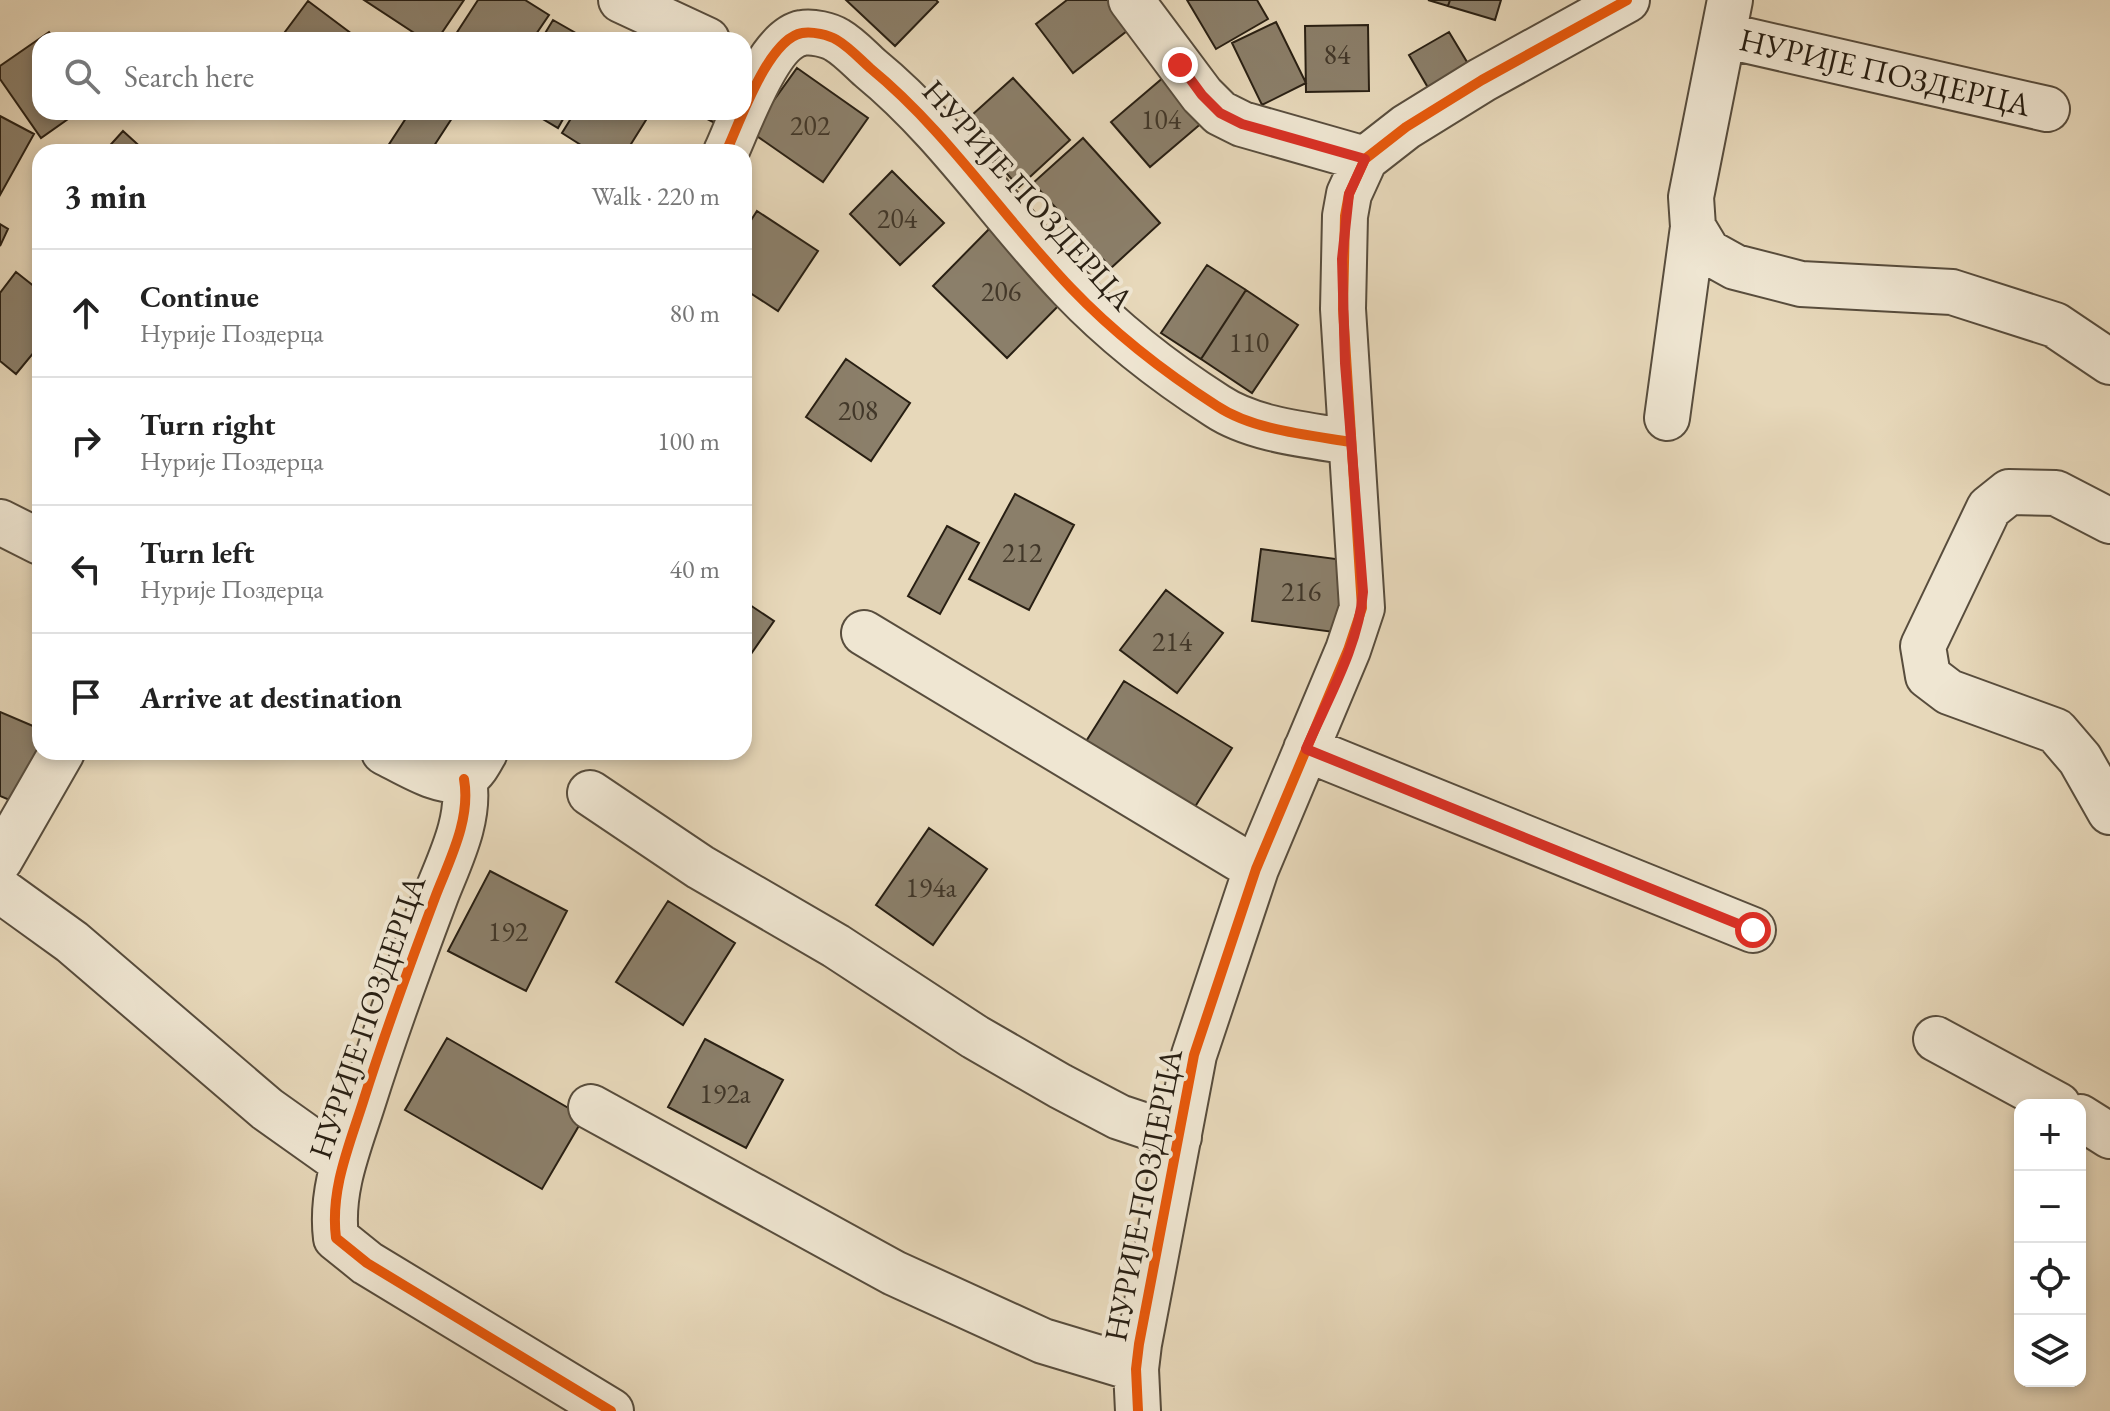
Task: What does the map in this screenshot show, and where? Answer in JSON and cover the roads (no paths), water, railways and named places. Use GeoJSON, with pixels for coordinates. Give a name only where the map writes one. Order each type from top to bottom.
{"type":"FeatureCollection","features":[{"type":"Feature","properties":{"kind":"street"},"geometry":{"type":"LineString","coordinates":[[621,0],[690,32]]}},
{"type":"Feature","properties":{"kind":"street"},"geometry":{"type":"LineString","coordinates":[[1131,0],[1202,95],[1220,113],[1242,124],[1365,159]]}},
{"type":"Feature","properties":{"kind":"street","name":"НУРИЈЕ ПОЗДЕРЦА"},"geometry":{"type":"LineString","coordinates":[[1137,1390],[1161,1224],[1194,1055],[1256,869],[1348,650],[1362,608],[1342,259],[1349,194],[1365,159],[1406,127],[1482,80],[1627,0]]}},
{"type":"Feature","properties":{"kind":"street","name":"НУРИЈЕ ПОЗДЕРЦА"},"geometry":{"type":"LineString","coordinates":[[1667,418],[1700,239],[1691,197],[1726,18],[2047,109]]}},
{"type":"Feature","properties":{"kind":"street","name":"НУРИЈЕ ПОЗДЕРЦА"},"geometry":{"type":"LineString","coordinates":[[754,62],[803,32],[837,40],[892,86],[936,132],[1070,287],[1146,356],[1221,409],[1280,430],[1351,442]]}},
{"type":"Feature","properties":{"kind":"street","name":"НУРИЈЕ ПОЗДЕРЦА"},"geometry":{"type":"LineString","coordinates":[[728,144],[736,120]]}},
{"type":"Feature","properties":{"kind":"street"},"geometry":{"type":"LineString","coordinates":[[1700,239],[1735,267],[1801,284],[1952,292],[2055,325],[2110,362]]}},
{"type":"Feature","properties":{"kind":"street"},"geometry":{"type":"LineString","coordinates":[[2110,521],[2056,493],[2009,492],[1989,508],[1923,646],[1928,676],[1949,692],[2056,731],[2080,759],[2110,812]]}},
{"type":"Feature","properties":{"kind":"street"},"geometry":{"type":"LineString","coordinates":[[0,522],[32,538]]}},
{"type":"Feature","properties":{"kind":"street"},"geometry":{"type":"LineString","coordinates":[[864,633],[1256,869]]}},
{"type":"Feature","properties":{"kind":"street"},"geometry":{"type":"LineString","coordinates":[[1306,749],[1753,930]]}},
{"type":"Feature","properties":{"kind":"street"},"geometry":{"type":"LineString","coordinates":[[0,860],[57,760]]}},
{"type":"Feature","properties":{"kind":"street","name":"НУРИЈЕ ПОЗДЕРЦА"},"geometry":{"type":"LineString","coordinates":[[401,760],[442,780],[474,766]]}},
{"type":"Feature","properties":{"kind":"street","name":"НУРИЈЕ ПОЗДЕРЦА"},"geometry":{"type":"LineString","coordinates":[[474,766],[457,840],[384,1034],[343,1163],[333,1217],[336,1238],[367,1263],[611,1411]]}},
{"type":"Feature","properties":{"kind":"street"},"geometry":{"type":"LineString","coordinates":[[590,793],[700,867],[836,946],[987,1044],[1119,1117],[1179,1137]]}},
{"type":"Feature","properties":{"kind":"street"},"geometry":{"type":"LineString","coordinates":[[0,890],[72,942],[267,1109],[343,1163]]}},
{"type":"Feature","properties":{"kind":"street"},"geometry":{"type":"LineString","coordinates":[[1936,1039],[2047,1099]]}},
{"type":"Feature","properties":{"kind":"street"},"geometry":{"type":"LineString","coordinates":[[591,1107],[894,1273],[1043,1341],[1137,1390]]}},
{"type":"Feature","properties":{"kind":"street"},"geometry":{"type":"LineString","coordinates":[[2086,1121],[2110,1136]]}}]}
